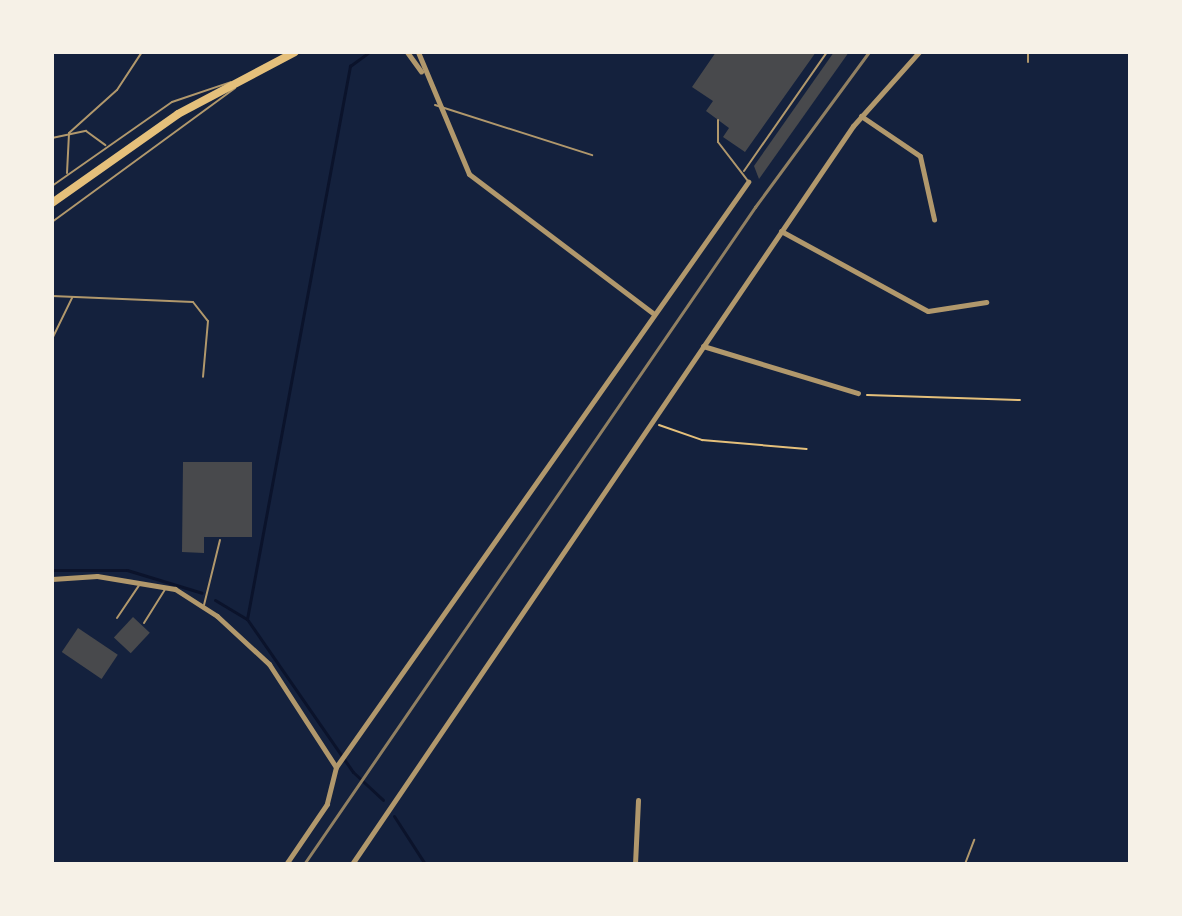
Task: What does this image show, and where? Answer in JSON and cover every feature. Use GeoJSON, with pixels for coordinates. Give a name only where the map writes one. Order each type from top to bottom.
{"type":"FeatureCollection","features":[{"type":"Feature","properties":{"kind":"main road"},"geometry":{"type":"LineString","coordinates":[[52,203],[139,139],[295,52]]}},
{"type":"Feature","properties":{"kind":"street"},"geometry":{"type":"LineString","coordinates":[[407,52],[424,75]]}},
{"type":"Feature","properties":{"kind":"street"},"geometry":{"type":"LineString","coordinates":[[418,52],[435,105],[460,162],[488,192],[654,314]]}},
{"type":"Feature","properties":{"kind":"street"},"geometry":{"type":"LineString","coordinates":[[352,864],[861,116],[919,52]]}},
{"type":"Feature","properties":{"kind":"street"},"geometry":{"type":"LineString","coordinates":[[861,116],[920,156],[934,219]]}},
{"type":"Feature","properties":{"kind":"street"},"geometry":{"type":"LineString","coordinates":[[286,864],[327,804],[338,765],[748,182]]}},
{"type":"Feature","properties":{"kind":"street"},"geometry":{"type":"LineString","coordinates":[[781,231],[928,311],[986,302]]}},
{"type":"Feature","properties":{"kind":"street"},"geometry":{"type":"LineString","coordinates":[[703,346],[858,393]]}},
{"type":"Feature","properties":{"kind":"street"},"geometry":{"type":"LineString","coordinates":[[52,579],[141,582],[166,587],[204,607],[269,664],[338,765]]}},
{"type":"Feature","properties":{"kind":"street"},"geometry":{"type":"LineString","coordinates":[[635,864],[638,800]]}},
{"type":"Feature","properties":{"kind":"lane"},"geometry":{"type":"LineString","coordinates":[[67,175],[69,133],[117,90],[142,52]]}},
{"type":"Feature","properties":{"kind":"lane"},"geometry":{"type":"LineString","coordinates":[[744,171],[827,52]]}},
{"type":"Feature","properties":{"kind":"lane"},"geometry":{"type":"LineString","coordinates":[[1028,52],[1028,62]]}},
{"type":"Feature","properties":{"kind":"lane"},"geometry":{"type":"LineString","coordinates":[[52,186],[105,146],[195,89],[240,81]]}},
{"type":"Feature","properties":{"kind":"lane"},"geometry":{"type":"LineString","coordinates":[[52,222],[216,107],[240,81]]}},
{"type":"Feature","properties":{"kind":"lane"},"geometry":{"type":"LineString","coordinates":[[435,105],[592,155]]}},
{"type":"Feature","properties":{"kind":"lane"},"geometry":{"type":"LineString","coordinates":[[718,120],[718,142],[744,171],[748,182]]}},
{"type":"Feature","properties":{"kind":"lane"},"geometry":{"type":"LineString","coordinates":[[52,138],[69,133],[93,132],[105,146]]}},
{"type":"Feature","properties":{"kind":"lane"},"geometry":{"type":"LineString","coordinates":[[52,296],[203,308],[203,377]]}},
{"type":"Feature","properties":{"kind":"lane"},"geometry":{"type":"LineString","coordinates":[[52,339],[72,297]]}},
{"type":"Feature","properties":{"kind":"lane"},"geometry":{"type":"LineString","coordinates":[[204,607],[220,540]]}},
{"type":"Feature","properties":{"kind":"lane"},"geometry":{"type":"LineString","coordinates":[[117,618],[141,582]]}},
{"type":"Feature","properties":{"kind":"lane"},"geometry":{"type":"LineString","coordinates":[[144,623],[166,587]]}},
{"type":"Feature","properties":{"kind":"lane"},"geometry":{"type":"LineString","coordinates":[[965,864],[974,840]]}},
{"type":"Feature","properties":{"kind":"path"},"geometry":{"type":"LineString","coordinates":[[858,393],[893,402],[1020,400]]}},
{"type":"Feature","properties":{"kind":"path"},"geometry":{"type":"LineString","coordinates":[[652,420],[702,440],[807,449]]}},
{"type":"Feature","properties":{"kind":"building"},"geometry":{"type":"Polygon","coordinates":[[[716,52],[816,52],[745,152],[723,137],[729,128],[706,111],[713,101],[692,87],[716,52]]]}},
{"type":"Feature","properties":{"kind":"building"},"geometry":{"type":"Polygon","coordinates":[[[834,52],[849,52],[759,179],[754,166],[834,52]]]}},
{"type":"Feature","properties":{"kind":"building"},"geometry":{"type":"Polygon","coordinates":[[[183,462],[252,462],[252,537],[204,537],[204,553],[182,552],[183,462]]]}},
{"type":"Feature","properties":{"kind":"building"},"geometry":{"type":"Polygon","coordinates":[[[133,617],[150,633],[131,653],[114,637],[133,617]]]}},
{"type":"Feature","properties":{"kind":"building"},"geometry":{"type":"Polygon","coordinates":[[[78,628],[118,655],[102,679],[62,652],[78,628]]]}},
{"type":"Feature","properties":{"kind":"waterway"},"geometry":{"type":"LineString","coordinates":[[247,619],[350,66],[369,52]]}},
{"type":"Feature","properties":{"kind":"waterway"},"geometry":{"type":"LineString","coordinates":[[52,570],[127,570],[202,593]]}},
{"type":"Feature","properties":{"kind":"waterway"},"geometry":{"type":"LineString","coordinates":[[215,600],[247,619],[353,772],[383,800]]}},
{"type":"Feature","properties":{"kind":"waterway"},"geometry":{"type":"LineString","coordinates":[[394,816],[425,864]]}},
{"type":"Feature","properties":{"kind":"railway"},"geometry":{"type":"LineString","coordinates":[[304,864],[755,207],[869,52]]}}]}
